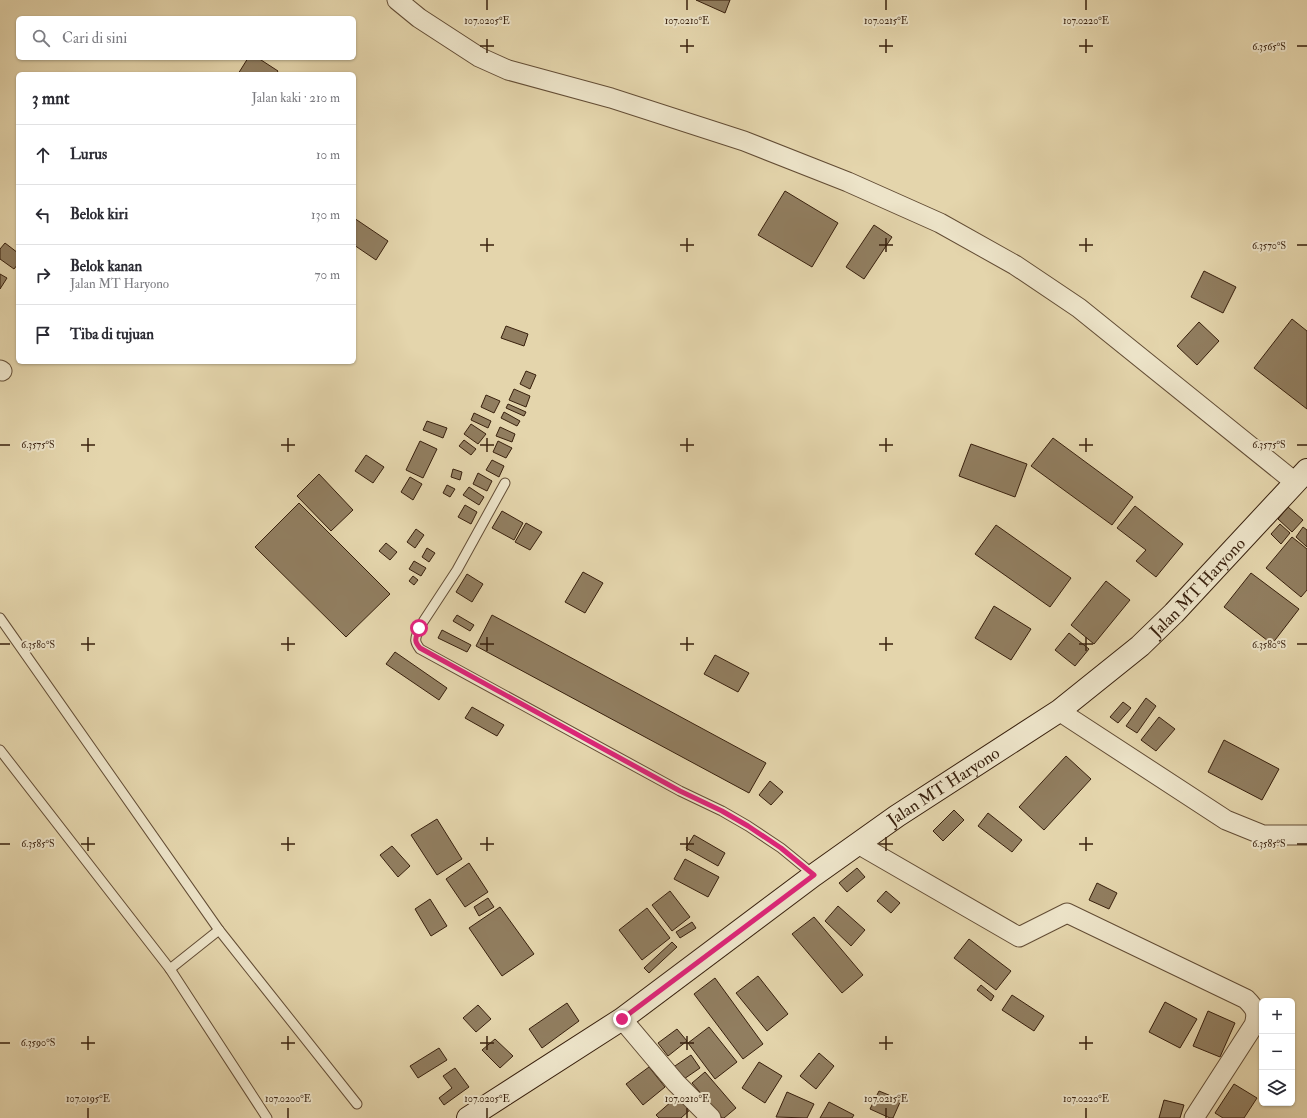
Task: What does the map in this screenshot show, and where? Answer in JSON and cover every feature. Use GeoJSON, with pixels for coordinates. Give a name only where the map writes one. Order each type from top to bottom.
{"type":"FeatureCollection","features":[{"type":"Feature","properties":{"kind":"main road","name":"Jalan MT Haryono"},"geometry":{"type":"LineString","coordinates":[[468,1118],[622,1019],[814,875],[947,782],[1005,747],[1059,711],[1140,646],[1174,613],[1301,477]]}},
{"type":"Feature","properties":{"kind":"street"},"geometry":{"type":"LineString","coordinates":[[397,0],[419,18],[479,57],[508,70],[611,98],[744,141],[848,182],[940,224],[1015,264],[1079,308],[1301,477]]}},
{"type":"Feature","properties":{"kind":"street"},"geometry":{"type":"LineString","coordinates":[[1059,711],[1226,820],[1263,835],[1307,835]]}},
{"type":"Feature","properties":{"kind":"street"},"geometry":{"type":"LineString","coordinates":[[858,844],[1019,937],[1067,913],[1246,999],[1253,1006],[1256,1014],[1254,1025],[1194,1118]]}},
{"type":"Feature","properties":{"kind":"street"},"geometry":{"type":"LineString","coordinates":[[622,1019],[676,1083],[712,1118]]}},
{"type":"Feature","properties":{"kind":"lane"},"geometry":{"type":"LineString","coordinates":[[505,483],[457,570],[419,628],[416,643],[420,648],[680,791],[722,811],[781,848],[814,875]]}},
{"type":"Feature","properties":{"kind":"lane"},"geometry":{"type":"LineString","coordinates":[[0,618],[219,930],[357,1104]]}},
{"type":"Feature","properties":{"kind":"lane"},"geometry":{"type":"LineString","coordinates":[[0,750],[170,969],[266,1118]]}},
{"type":"Feature","properties":{"kind":"lane"},"geometry":{"type":"LineString","coordinates":[[170,969],[219,930]]}},
{"type":"Feature","properties":{"kind":"building"},"geometry":{"type":"Polygon","coordinates":[[[696,0],[730,0],[725,13],[696,0]]]}},
{"type":"Feature","properties":{"kind":"building"},"geometry":{"type":"Polygon","coordinates":[[[247,60],[261,60],[278,71],[277,72],[239,72],[247,60]]]}},
{"type":"Feature","properties":{"kind":"building"},"geometry":{"type":"Polygon","coordinates":[[[785,191],[838,223],[812,267],[758,235],[785,191]]]}},
{"type":"Feature","properties":{"kind":"building"},"geometry":{"type":"Polygon","coordinates":[[[356,219],[388,241],[376,260],[356,246],[356,219]]]}},
{"type":"Feature","properties":{"kind":"building"},"geometry":{"type":"Polygon","coordinates":[[[874,225],[892,237],[864,279],[846,267],[874,225]]]}},
{"type":"Feature","properties":{"kind":"building"},"geometry":{"type":"Polygon","coordinates":[[[5,243],[16,251],[16,266],[14,269],[0,259],[0,249],[5,243]]]}},
{"type":"Feature","properties":{"kind":"building"},"geometry":{"type":"Polygon","coordinates":[[[1204,271],[1236,287],[1223,313],[1191,297],[1204,271]]]}},
{"type":"Feature","properties":{"kind":"building"},"geometry":{"type":"Polygon","coordinates":[[[0,274],[7,278],[0,289],[0,274]]]}},
{"type":"Feature","properties":{"kind":"building"},"geometry":{"type":"Polygon","coordinates":[[[1292,319],[1307,331],[1307,409],[1254,368],[1292,319]]]}},
{"type":"Feature","properties":{"kind":"building"},"geometry":{"type":"Polygon","coordinates":[[[1199,322],[1219,341],[1197,365],[1177,346],[1199,322]]]}},
{"type":"Feature","properties":{"kind":"building"},"geometry":{"type":"Polygon","coordinates":[[[506,326],[528,334],[524,346],[501,338],[506,326]]]}},
{"type":"Feature","properties":{"kind":"building"},"geometry":{"type":"Polygon","coordinates":[[[526,371],[536,375],[530,389],[520,384],[526,371]]]}},
{"type":"Feature","properties":{"kind":"building"},"geometry":{"type":"Polygon","coordinates":[[[514,389],[530,396],[526,407],[509,400],[514,389]]]}},
{"type":"Feature","properties":{"kind":"building"},"geometry":{"type":"Polygon","coordinates":[[[486,395],[500,401],[494,413],[481,407],[486,395]]]}},
{"type":"Feature","properties":{"kind":"building"},"geometry":{"type":"Polygon","coordinates":[[[508,404],[526,412],[524,416],[506,408],[508,404]]]}},
{"type":"Feature","properties":{"kind":"building"},"geometry":{"type":"Polygon","coordinates":[[[504,412],[520,421],[517,426],[501,418],[504,412]]]}},
{"type":"Feature","properties":{"kind":"building"},"geometry":{"type":"Polygon","coordinates":[[[474,413],[491,421],[488,428],[471,420],[474,413]]]}},
{"type":"Feature","properties":{"kind":"building"},"geometry":{"type":"Polygon","coordinates":[[[427,421],[447,428],[443,438],[423,430],[427,421]]]}},
{"type":"Feature","properties":{"kind":"building"},"geometry":{"type":"Polygon","coordinates":[[[471,424],[486,434],[478,444],[464,434],[471,424]]]}},
{"type":"Feature","properties":{"kind":"building"},"geometry":{"type":"Polygon","coordinates":[[[500,427],[515,434],[512,442],[496,436],[500,427]]]}},
{"type":"Feature","properties":{"kind":"building"},"geometry":{"type":"Polygon","coordinates":[[[1053,438],[1133,497],[1112,525],[1031,466],[1053,438]]]}},
{"type":"Feature","properties":{"kind":"building"},"geometry":{"type":"Polygon","coordinates":[[[464,440],[476,449],[471,455],[459,446],[464,440]]]}},
{"type":"Feature","properties":{"kind":"building"},"geometry":{"type":"Polygon","coordinates":[[[420,441],[437,449],[423,478],[406,470],[420,441]]]}},
{"type":"Feature","properties":{"kind":"building"},"geometry":{"type":"Polygon","coordinates":[[[498,441],[512,448],[506,458],[493,452],[498,441]]]}},
{"type":"Feature","properties":{"kind":"building"},"geometry":{"type":"Polygon","coordinates":[[[971,444],[1027,464],[1015,497],[959,476],[971,444]]]}},
{"type":"Feature","properties":{"kind":"building"},"geometry":{"type":"Polygon","coordinates":[[[366,455],[384,467],[373,483],[355,471],[366,455]]]}},
{"type":"Feature","properties":{"kind":"building"},"geometry":{"type":"Polygon","coordinates":[[[492,460],[504,466],[499,477],[486,470],[492,460]]]}},
{"type":"Feature","properties":{"kind":"building"},"geometry":{"type":"Polygon","coordinates":[[[453,469],[462,472],[460,480],[451,477],[453,469]]]}},
{"type":"Feature","properties":{"kind":"building"},"geometry":{"type":"Polygon","coordinates":[[[478,473],[492,481],[487,491],[473,484],[478,473]]]}},
{"type":"Feature","properties":{"kind":"building"},"geometry":{"type":"Polygon","coordinates":[[[319,474],[353,510],[331,531],[297,496],[319,474]]]}},
{"type":"Feature","properties":{"kind":"building"},"geometry":{"type":"Polygon","coordinates":[[[410,477],[422,484],[413,500],[401,492],[410,477]]]}},
{"type":"Feature","properties":{"kind":"building"},"geometry":{"type":"Polygon","coordinates":[[[447,485],[455,489],[450,497],[443,493],[447,485]]]}},
{"type":"Feature","properties":{"kind":"building"},"geometry":{"type":"Polygon","coordinates":[[[469,487],[484,497],[479,505],[463,495],[469,487]]]}},
{"type":"Feature","properties":{"kind":"building"},"geometry":{"type":"Polygon","coordinates":[[[299,503],[390,594],[346,637],[255,547],[299,503]]]}},
{"type":"Feature","properties":{"kind":"building"},"geometry":{"type":"Polygon","coordinates":[[[465,505],[477,512],[471,524],[458,517],[465,505]]]}},
{"type":"Feature","properties":{"kind":"building"},"geometry":{"type":"Polygon","coordinates":[[[1135,506],[1183,544],[1156,577],[1136,561],[1146,550],[1117,528],[1135,506]]]}},
{"type":"Feature","properties":{"kind":"building"},"geometry":{"type":"Polygon","coordinates":[[[1288,507],[1303,520],[1292,532],[1278,519],[1288,507]]]}},
{"type":"Feature","properties":{"kind":"building"},"geometry":{"type":"Polygon","coordinates":[[[502,511],[523,523],[514,540],[492,528],[502,511]]]}},
{"type":"Feature","properties":{"kind":"building"},"geometry":{"type":"Polygon","coordinates":[[[526,523],[542,532],[530,550],[515,542],[526,523]]]}},
{"type":"Feature","properties":{"kind":"building"},"geometry":{"type":"Polygon","coordinates":[[[1280,524],[1290,533],[1281,544],[1271,534],[1280,524]]]}},
{"type":"Feature","properties":{"kind":"building"},"geometry":{"type":"Polygon","coordinates":[[[996,525],[1071,578],[1050,607],[975,554],[996,525]]]}},
{"type":"Feature","properties":{"kind":"building"},"geometry":{"type":"Polygon","coordinates":[[[1303,527],[1307,530],[1307,547],[1296,537],[1303,527]]]}},
{"type":"Feature","properties":{"kind":"building"},"geometry":{"type":"Polygon","coordinates":[[[416,529],[424,535],[415,548],[407,542],[416,529]]]}},
{"type":"Feature","properties":{"kind":"building"},"geometry":{"type":"Polygon","coordinates":[[[1292,537],[1307,549],[1307,590],[1301,597],[1266,568],[1292,537]]]}},
{"type":"Feature","properties":{"kind":"building"},"geometry":{"type":"Polygon","coordinates":[[[386,543],[397,552],[390,560],[379,551],[386,543]]]}},
{"type":"Feature","properties":{"kind":"building"},"geometry":{"type":"Polygon","coordinates":[[[427,548],[435,553],[429,562],[422,557],[427,548]]]}},
{"type":"Feature","properties":{"kind":"building"},"geometry":{"type":"Polygon","coordinates":[[[414,561],[426,568],[421,576],[409,569],[414,561]]]}},
{"type":"Feature","properties":{"kind":"building"},"geometry":{"type":"Polygon","coordinates":[[[583,572],[603,583],[585,613],[565,602],[583,572]]]}},
{"type":"Feature","properties":{"kind":"building"},"geometry":{"type":"Polygon","coordinates":[[[1251,573],[1299,609],[1272,644],[1224,607],[1251,573]]]}},
{"type":"Feature","properties":{"kind":"building"},"geometry":{"type":"Polygon","coordinates":[[[467,574],[483,584],[472,602],[456,592],[467,574]]]}},
{"type":"Feature","properties":{"kind":"building"},"geometry":{"type":"Polygon","coordinates":[[[413,576],[418,580],[414,585],[409,581],[413,576]]]}},
{"type":"Feature","properties":{"kind":"building"},"geometry":{"type":"Polygon","coordinates":[[[1106,581],[1130,600],[1094,644],[1071,625],[1106,581]]]}},
{"type":"Feature","properties":{"kind":"building"},"geometry":{"type":"Polygon","coordinates":[[[994,606],[1031,629],[1011,660],[975,638],[994,606]]]}},
{"type":"Feature","properties":{"kind":"building"},"geometry":{"type":"Polygon","coordinates":[[[457,615],[474,625],[470,631],[453,621],[457,615]]]}},
{"type":"Feature","properties":{"kind":"building"},"geometry":{"type":"Polygon","coordinates":[[[492,615],[766,763],[749,793],[476,646],[492,615]]]}},
{"type":"Feature","properties":{"kind":"building"},"geometry":{"type":"Polygon","coordinates":[[[442,630],[471,645],[467,652],[438,638],[442,630]]]}},
{"type":"Feature","properties":{"kind":"building"},"geometry":{"type":"Polygon","coordinates":[[[1069,633],[1089,649],[1075,666],[1055,650],[1069,633]]]}},
{"type":"Feature","properties":{"kind":"building"},"geometry":{"type":"Polygon","coordinates":[[[395,652],[447,688],[439,700],[386,664],[395,652]]]}},
{"type":"Feature","properties":{"kind":"building"},"geometry":{"type":"Polygon","coordinates":[[[715,655],[749,673],[738,692],[704,674],[715,655]]]}},
{"type":"Feature","properties":{"kind":"building"},"geometry":{"type":"Polygon","coordinates":[[[1146,698],[1156,706],[1137,733],[1126,726],[1146,698]]]}},
{"type":"Feature","properties":{"kind":"building"},"geometry":{"type":"Polygon","coordinates":[[[1123,702],[1131,708],[1118,723],[1110,717],[1123,702]]]}},
{"type":"Feature","properties":{"kind":"building"},"geometry":{"type":"Polygon","coordinates":[[[472,707],[504,725],[497,736],[465,718],[472,707]]]}},
{"type":"Feature","properties":{"kind":"building"},"geometry":{"type":"Polygon","coordinates":[[[1159,717],[1175,729],[1156,751],[1141,740],[1159,717]]]}},
{"type":"Feature","properties":{"kind":"building"},"geometry":{"type":"Polygon","coordinates":[[[1224,740],[1279,769],[1262,800],[1208,772],[1224,740]]]}},
{"type":"Feature","properties":{"kind":"building"},"geometry":{"type":"Polygon","coordinates":[[[1066,756],[1091,779],[1044,830],[1019,807],[1066,756]]]}},
{"type":"Feature","properties":{"kind":"building"},"geometry":{"type":"Polygon","coordinates":[[[770,781],[783,792],[771,805],[759,795],[770,781]]]}},
{"type":"Feature","properties":{"kind":"building"},"geometry":{"type":"Polygon","coordinates":[[[954,810],[964,820],[943,841],[933,831],[954,810]]]}},
{"type":"Feature","properties":{"kind":"building"},"geometry":{"type":"Polygon","coordinates":[[[988,813],[1022,840],[1012,852],[978,826],[988,813]]]}},
{"type":"Feature","properties":{"kind":"building"},"geometry":{"type":"Polygon","coordinates":[[[437,819],[462,859],[437,875],[411,835],[437,819]]]}},
{"type":"Feature","properties":{"kind":"building"},"geometry":{"type":"Polygon","coordinates":[[[694,835],[725,853],[718,866],[686,848],[694,835]]]}},
{"type":"Feature","properties":{"kind":"building"},"geometry":{"type":"Polygon","coordinates":[[[392,846],[410,866],[398,877],[380,855],[392,846]]]}},
{"type":"Feature","properties":{"kind":"building"},"geometry":{"type":"Polygon","coordinates":[[[685,859],[719,877],[708,897],[674,879],[685,859]]]}},
{"type":"Feature","properties":{"kind":"building"},"geometry":{"type":"Polygon","coordinates":[[[469,863],[488,892],[465,907],[446,879],[469,863]]]}},
{"type":"Feature","properties":{"kind":"building"},"geometry":{"type":"Polygon","coordinates":[[[857,868],[865,877],[847,892],[839,883],[857,868]]]}},
{"type":"Feature","properties":{"kind":"building"},"geometry":{"type":"Polygon","coordinates":[[[1097,883],[1117,893],[1109,909],[1089,900],[1097,883]]]}},
{"type":"Feature","properties":{"kind":"building"},"geometry":{"type":"Polygon","coordinates":[[[670,891],[690,917],[672,931],[652,905],[670,891]]]}},
{"type":"Feature","properties":{"kind":"building"},"geometry":{"type":"Polygon","coordinates":[[[886,891],[900,903],[891,913],[877,901],[886,891]]]}},
{"type":"Feature","properties":{"kind":"building"},"geometry":{"type":"Polygon","coordinates":[[[488,898],[494,907],[479,916],[474,907],[488,898]]]}},
{"type":"Feature","properties":{"kind":"building"},"geometry":{"type":"Polygon","coordinates":[[[430,899],[447,926],[431,936],[415,909],[430,899]]]}},
{"type":"Feature","properties":{"kind":"building"},"geometry":{"type":"Polygon","coordinates":[[[838,906],[865,930],[851,946],[825,921],[838,906]]]}},
{"type":"Feature","properties":{"kind":"building"},"geometry":{"type":"Polygon","coordinates":[[[500,907],[534,954],[502,976],[469,928],[500,907]]]}},
{"type":"Feature","properties":{"kind":"building"},"geometry":{"type":"Polygon","coordinates":[[[647,908],[670,938],[642,960],[619,930],[647,908]]]}},
{"type":"Feature","properties":{"kind":"building"},"geometry":{"type":"Polygon","coordinates":[[[814,917],[863,975],[842,993],[792,934],[814,917]]]}},
{"type":"Feature","properties":{"kind":"building"},"geometry":{"type":"Polygon","coordinates":[[[692,922],[696,928],[680,938],[676,932],[692,922]]]}},
{"type":"Feature","properties":{"kind":"building"},"geometry":{"type":"Polygon","coordinates":[[[969,939],[1011,971],[996,990],[954,958],[969,939]]]}},
{"type":"Feature","properties":{"kind":"building"},"geometry":{"type":"Polygon","coordinates":[[[672,942],[677,947],[649,973],[644,968],[672,942]]]}},
{"type":"Feature","properties":{"kind":"building"},"geometry":{"type":"Polygon","coordinates":[[[758,976],[788,1014],[767,1031],[736,993],[758,976]]]}},
{"type":"Feature","properties":{"kind":"building"},"geometry":{"type":"Polygon","coordinates":[[[715,978],[763,1044],[743,1059],[694,994],[715,978]]]}},
{"type":"Feature","properties":{"kind":"building"},"geometry":{"type":"Polygon","coordinates":[[[981,985],[994,996],[991,1001],[977,990],[981,985]]]}},
{"type":"Feature","properties":{"kind":"building"},"geometry":{"type":"Polygon","coordinates":[[[1012,995],[1044,1016],[1034,1031],[1002,1010],[1012,995]]]}},
{"type":"Feature","properties":{"kind":"building"},"geometry":{"type":"Polygon","coordinates":[[[1165,1002],[1197,1019],[1180,1048],[1149,1032],[1165,1002]]]}},
{"type":"Feature","properties":{"kind":"building"},"geometry":{"type":"Polygon","coordinates":[[[567,1003],[579,1021],[542,1048],[529,1029],[567,1003]]]}},
{"type":"Feature","properties":{"kind":"building"},"geometry":{"type":"Polygon","coordinates":[[[478,1005],[491,1019],[476,1032],[463,1018],[478,1005]]]}},
{"type":"Feature","properties":{"kind":"building"},"geometry":{"type":"Polygon","coordinates":[[[1208,1011],[1235,1023],[1220,1057],[1193,1046],[1208,1011]]]}},
{"type":"Feature","properties":{"kind":"building"},"geometry":{"type":"Polygon","coordinates":[[[709,1027],[737,1062],[715,1079],[688,1043],[709,1027]]]}},
{"type":"Feature","properties":{"kind":"building"},"geometry":{"type":"Polygon","coordinates":[[[677,1029],[687,1041],[668,1056],[658,1043],[677,1029]]]}},
{"type":"Feature","properties":{"kind":"building"},"geometry":{"type":"Polygon","coordinates":[[[495,1039],[513,1056],[500,1068],[482,1050],[495,1039]]]}},
{"type":"Feature","properties":{"kind":"building"},"geometry":{"type":"Polygon","coordinates":[[[439,1048],[447,1060],[418,1078],[410,1066],[439,1048]]]}},
{"type":"Feature","properties":{"kind":"building"},"geometry":{"type":"Polygon","coordinates":[[[819,1053],[834,1066],[816,1089],[800,1076],[819,1053]]]}},
{"type":"Feature","properties":{"kind":"building"},"geometry":{"type":"Polygon","coordinates":[[[691,1055],[700,1068],[681,1081],[672,1068],[691,1055]]]}},
{"type":"Feature","properties":{"kind":"building"},"geometry":{"type":"Polygon","coordinates":[[[759,1062],[782,1076],[765,1103],[742,1088],[759,1062]]]}},
{"type":"Feature","properties":{"kind":"building"},"geometry":{"type":"Polygon","coordinates":[[[649,1067],[665,1087],[643,1105],[626,1084],[649,1067]]]}},
{"type":"Feature","properties":{"kind":"building"},"geometry":{"type":"Polygon","coordinates":[[[455,1068],[469,1087],[444,1105],[439,1098],[452,1088],[443,1076],[455,1068]]]}},
{"type":"Feature","properties":{"kind":"building"},"geometry":{"type":"Polygon","coordinates":[[[705,1072],[736,1108],[724,1118],[722,1118],[692,1083],[705,1072]]]}},
{"type":"Feature","properties":{"kind":"building"},"geometry":{"type":"Polygon","coordinates":[[[1234,1084],[1257,1098],[1244,1118],[1223,1118],[1215,1113],[1234,1084]]]}},
{"type":"Feature","properties":{"kind":"building"},"geometry":{"type":"Polygon","coordinates":[[[879,1091],[901,1100],[893,1118],[870,1109],[879,1091]]]}},
{"type":"Feature","properties":{"kind":"building"},"geometry":{"type":"Polygon","coordinates":[[[787,1092],[814,1104],[807,1118],[776,1117],[787,1092]]]}},
{"type":"Feature","properties":{"kind":"building"},"geometry":{"type":"Polygon","coordinates":[[[680,1094],[692,1108],[681,1118],[659,1118],[656,1115],[680,1094]]]}},
{"type":"Feature","properties":{"kind":"building"},"geometry":{"type":"Polygon","coordinates":[[[1164,1100],[1184,1105],[1180,1118],[1159,1118],[1164,1100]]]}},
{"type":"Feature","properties":{"kind":"building"},"geometry":{"type":"Polygon","coordinates":[[[829,1102],[854,1115],[852,1118],[820,1118],[829,1102]]]}},
{"type":"Feature","properties":{"kind":"route"},"geometry":{"type":"LineString","coordinates":[[419,628],[416,643],[420,648],[680,791],[722,811],[781,848],[814,875],[622,1019]]}}]}
